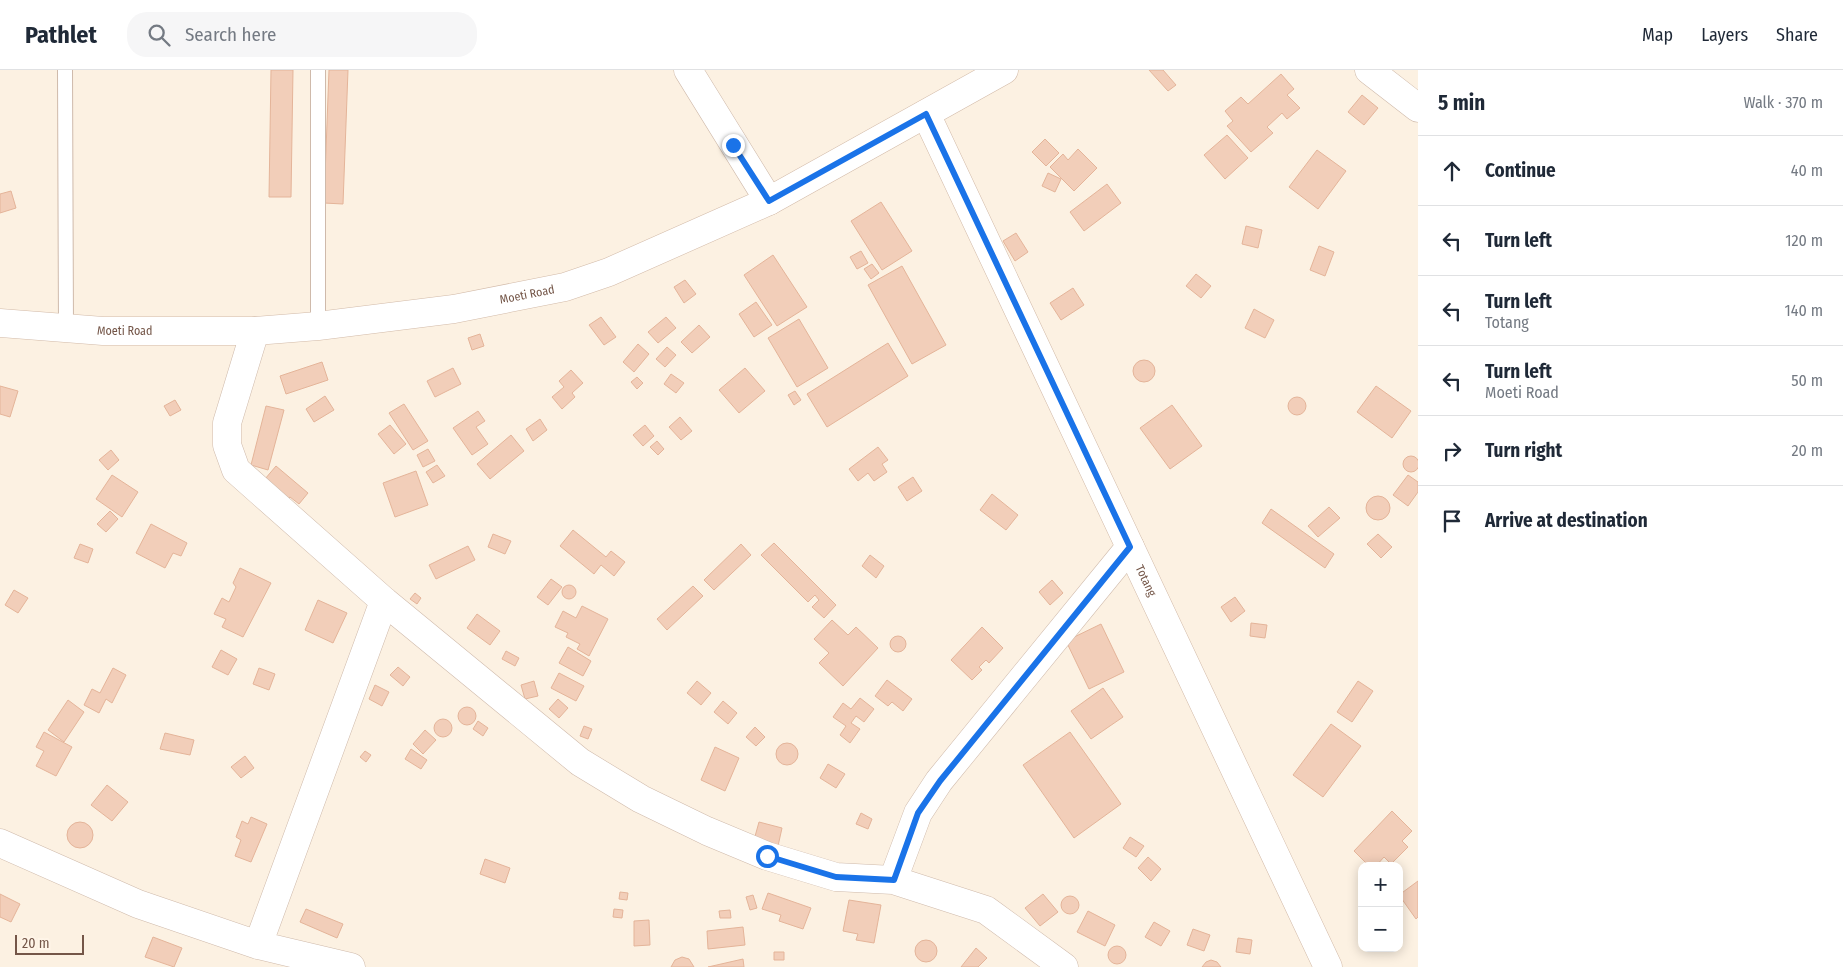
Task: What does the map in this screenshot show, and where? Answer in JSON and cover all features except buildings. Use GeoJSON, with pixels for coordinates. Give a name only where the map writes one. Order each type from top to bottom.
{"type":"FeatureCollection","features":[{"type":"Feature","properties":{"kind":"street"},"geometry":{"type":"LineString","coordinates":[[688,70],[769,201]]}},
{"type":"Feature","properties":{"kind":"street","name":"Moeti Road"},"geometry":{"type":"LineString","coordinates":[[0,323],[66,329],[255,331],[318,326],[454,309],[566,287],[609,272],[769,201],[1004,70]]}},
{"type":"Feature","properties":{"kind":"street"},"geometry":{"type":"LineString","coordinates":[[1369,70],[1418,108]]}},
{"type":"Feature","properties":{"kind":"street","name":"Totang"},"geometry":{"type":"LineString","coordinates":[[926,114],[1328,967]]}},
{"type":"Feature","properties":{"kind":"street"},"geometry":{"type":"LineString","coordinates":[[255,331],[227,423],[227,445],[236,470],[384,601],[580,762],[641,799],[707,831],[767,856],[836,877],[894,880],[986,910],[1064,967]]}},
{"type":"Feature","properties":{"kind":"street"},"geometry":{"type":"LineString","coordinates":[[894,880],[918,813],[940,781],[1130,547]]}},
{"type":"Feature","properties":{"kind":"street"},"geometry":{"type":"LineString","coordinates":[[258,945],[384,601]]}},
{"type":"Feature","properties":{"kind":"street"},"geometry":{"type":"LineString","coordinates":[[0,842],[138,904],[258,945],[351,967]]}},
{"type":"Feature","properties":{"kind":"lane"},"geometry":{"type":"LineString","coordinates":[[65,70],[66,329]]}},
{"type":"Feature","properties":{"kind":"lane"},"geometry":{"type":"LineString","coordinates":[[318,70],[318,326]]}},
{"type":"Feature","properties":{"kind":"route"},"geometry":{"type":"LineString","coordinates":[[733,145],[769,201],[926,114],[1130,547],[940,781],[918,813],[894,880],[836,877],[767,856]]}}]}
